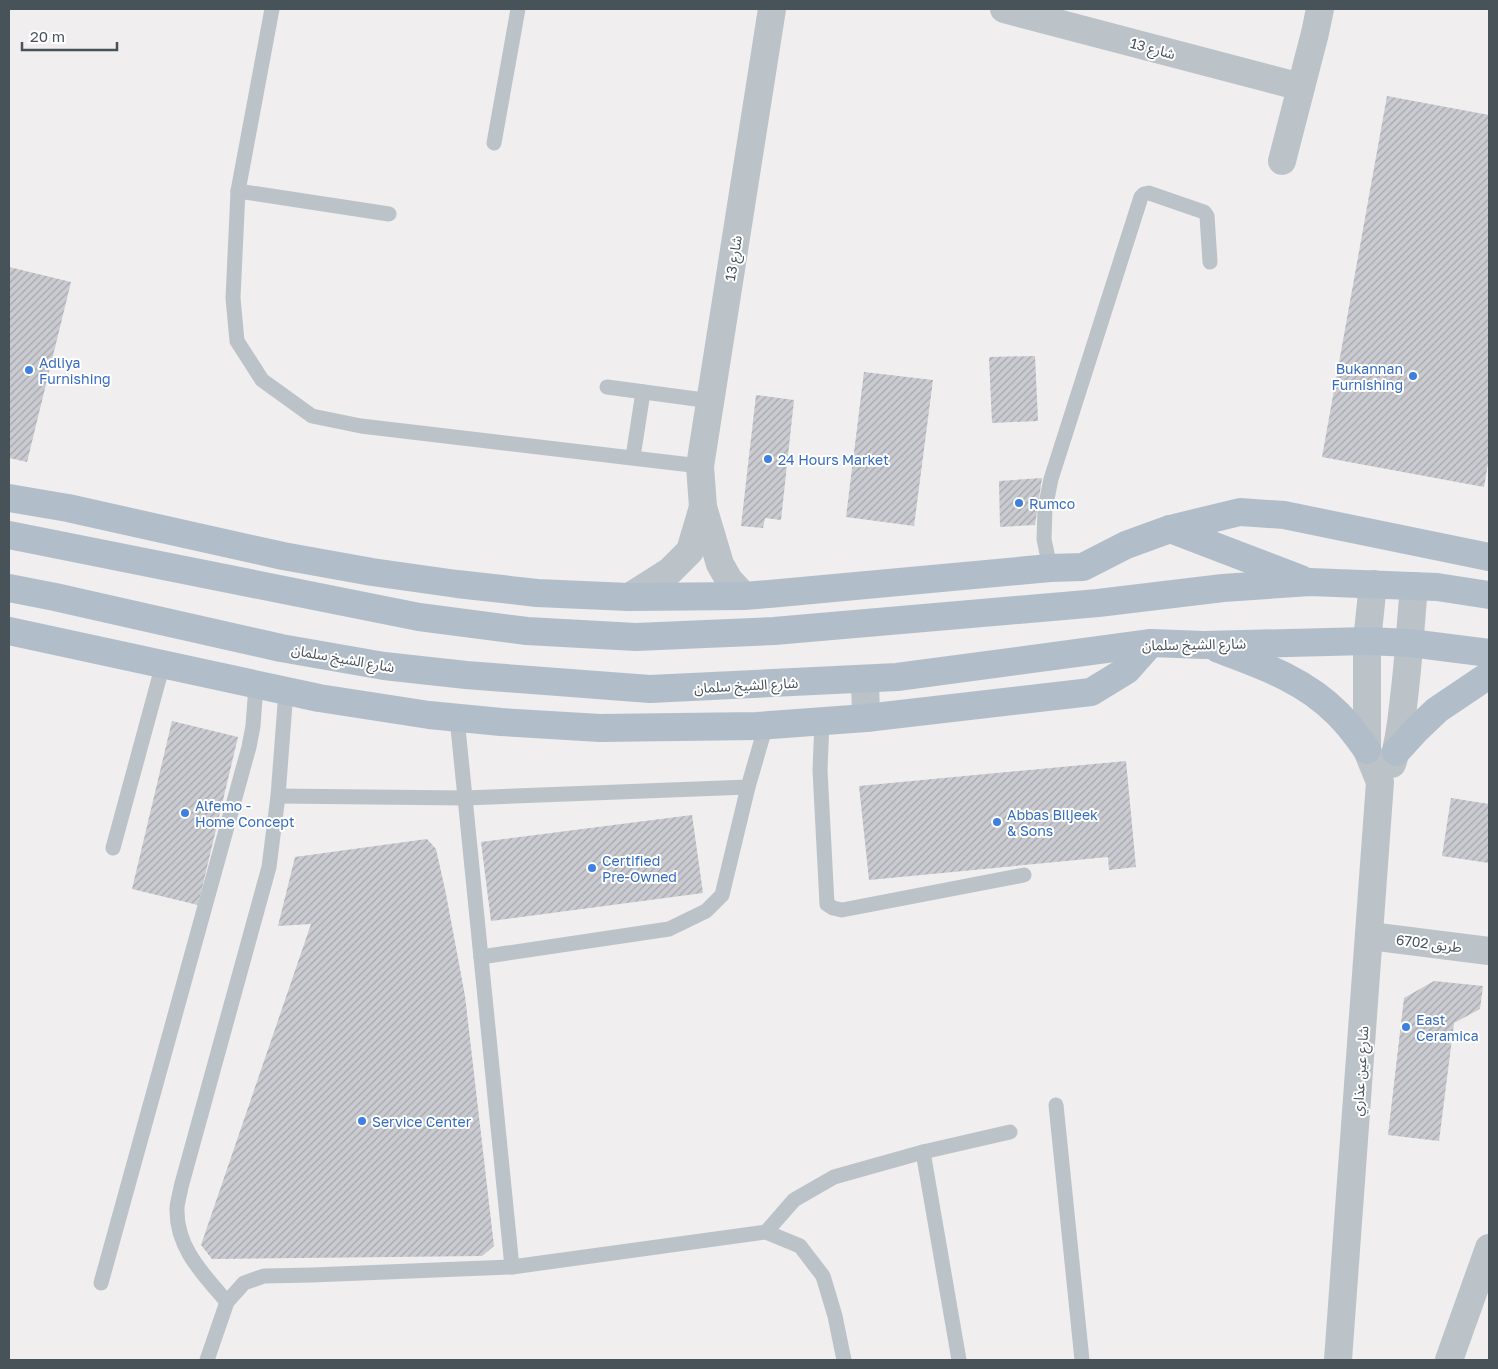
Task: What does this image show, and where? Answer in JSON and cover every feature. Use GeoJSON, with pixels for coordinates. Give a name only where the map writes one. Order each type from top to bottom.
{"type":"FeatureCollection","features":[{"type":"Feature","properties":{"kind":"main road"},"geometry":{"type":"LineString","coordinates":[[9,498],[68,508],[283,556],[372,572],[537,593],[629,597],[744,596],[1082,566],[1170,529],[1240,512],[1284,515],[1489,557]]}},
{"type":"Feature","properties":{"kind":"main road"},"geometry":{"type":"LineString","coordinates":[[1170,529],[1310,582]]}},
{"type":"Feature","properties":{"kind":"main road"},"geometry":{"type":"LineString","coordinates":[[9,535],[419,616],[527,631],[636,638],[774,631],[1098,603],[1224,588],[1310,582],[1437,587],[1489,595]]}},
{"type":"Feature","properties":{"kind":"main road","name":"شارع الشيخ سلمان"},"geometry":{"type":"LineString","coordinates":[[9,588],[281,648],[384,666],[466,676],[650,689],[906,676],[1151,642],[1204,645],[1367,641],[1410,643],[1489,653]]}},
{"type":"Feature","properties":{"kind":"main road"},"geometry":{"type":"LineString","coordinates":[[10,637],[163,664],[319,698],[457,718],[600,728],[756,726],[866,718],[1091,692],[1127,670],[1151,642]]}},
{"type":"Feature","properties":{"kind":"main road"},"geometry":{"type":"LineString","coordinates":[[1204,645],[1265,667],[1294,680],[1338,713],[1367,750]]}},
{"type":"Feature","properties":{"kind":"main road"},"geometry":{"type":"LineString","coordinates":[[1396,752],[1437,710],[1489,677]]}},
{"type":"Feature","properties":{"kind":"street","name":"شارع 13"},"geometry":{"type":"LineString","coordinates":[[703,508],[700,466],[772,9]]}},
{"type":"Feature","properties":{"kind":"street","name":"شارع 13"},"geometry":{"type":"LineString","coordinates":[[1004,9],[1301,87]]}},
{"type":"Feature","properties":{"kind":"street"},"geometry":{"type":"LineString","coordinates":[[1282,161],[1320,9]]}},
{"type":"Feature","properties":{"kind":"street"},"geometry":{"type":"LineString","coordinates":[[703,508],[720,564],[729,580],[744,596]]}},
{"type":"Feature","properties":{"kind":"street"},"geometry":{"type":"LineString","coordinates":[[629,597],[670,571],[690,551],[703,508]]}},
{"type":"Feature","properties":{"kind":"street","name":"شارع عين عذاري"},"geometry":{"type":"LineString","coordinates":[[1338,1360],[1380,782],[1367,750],[1367,641],[1373,584]]}},
{"type":"Feature","properties":{"kind":"street","name":"شارع عين عذاري"},"geometry":{"type":"LineString","coordinates":[[1380,782],[1390,768],[1396,752],[1410,643],[1414,586]]}},
{"type":"Feature","properties":{"kind":"street"},"geometry":{"type":"LineString","coordinates":[[865,679],[866,718]]}},
{"type":"Feature","properties":{"kind":"street","name":"طريق 6702"},"geometry":{"type":"LineString","coordinates":[[1370,936],[1489,951]]}},
{"type":"Feature","properties":{"kind":"street"},"geometry":{"type":"LineString","coordinates":[[1449,1360],[1489,1248]]}},
{"type":"Feature","properties":{"kind":"lane"},"geometry":{"type":"LineString","coordinates":[[272,9],[238,191],[233,298],[237,341],[262,380],[312,416],[361,426],[700,466]]}},
{"type":"Feature","properties":{"kind":"lane"},"geometry":{"type":"LineString","coordinates":[[494,143],[518,9]]}},
{"type":"Feature","properties":{"kind":"lane"},"geometry":{"type":"LineString","coordinates":[[238,191],[389,214]]}},
{"type":"Feature","properties":{"kind":"lane"},"geometry":{"type":"LineString","coordinates":[[1050,568],[1044,539],[1045,509],[1051,479],[1141,197],[1148,193],[1204,212],[1207,216],[1210,262]]}},
{"type":"Feature","properties":{"kind":"lane"},"geometry":{"type":"LineString","coordinates":[[607,387],[711,401]]}},
{"type":"Feature","properties":{"kind":"lane"},"geometry":{"type":"LineString","coordinates":[[632,457],[643,392]]}},
{"type":"Feature","properties":{"kind":"lane"},"geometry":{"type":"LineString","coordinates":[[114,848],[163,664]]}},
{"type":"Feature","properties":{"kind":"lane"},"geometry":{"type":"LineString","coordinates":[[101,1283],[249,747],[256,685]]}},
{"type":"Feature","properties":{"kind":"lane"},"geometry":{"type":"LineString","coordinates":[[227,1302],[187,1251],[178,1231],[177,1208],[181,1186],[269,867],[278,796],[286,691]]}},
{"type":"Feature","properties":{"kind":"lane"},"geometry":{"type":"LineString","coordinates":[[457,718],[512,1267]]}},
{"type":"Feature","properties":{"kind":"lane"},"geometry":{"type":"LineString","coordinates":[[822,721],[820,770],[828,904],[833,908],[842,910],[1024,875]]}},
{"type":"Feature","properties":{"kind":"lane"},"geometry":{"type":"LineString","coordinates":[[481,958],[669,929],[706,912],[722,894],[748,788],[766,725]]}},
{"type":"Feature","properties":{"kind":"lane"},"geometry":{"type":"LineString","coordinates":[[278,796],[465,798],[748,788]]}},
{"type":"Feature","properties":{"kind":"lane"},"geometry":{"type":"LineString","coordinates":[[1056,1105],[1082,1360]]}},
{"type":"Feature","properties":{"kind":"lane"},"geometry":{"type":"LineString","coordinates":[[766,1232],[794,1200],[834,1177],[923,1152],[1010,1132]]}},
{"type":"Feature","properties":{"kind":"lane"},"geometry":{"type":"LineString","coordinates":[[923,1152],[959,1360]]}},
{"type":"Feature","properties":{"kind":"lane"},"geometry":{"type":"LineString","coordinates":[[207,1360],[227,1302],[244,1283],[264,1276],[512,1267],[766,1232],[800,1246],[823,1276],[835,1316],[844,1360]]}},
{"type":"Feature","properties":{"kind":"building"},"geometry":{"type":"Polygon","coordinates":[[[1387,96],[1489,115],[1489,457],[1484,487],[1322,457],[1387,96]]]}},
{"type":"Feature","properties":{"kind":"building","name":"Adliya Furnishing"},"geometry":{"type":"Polygon","coordinates":[[[9,267],[71,282],[27,462],[9,458],[9,267]]]}},
{"type":"Feature","properties":{"kind":"building"},"geometry":{"type":"Polygon","coordinates":[[[1035,356],[1038,421],[992,423],[989,357],[1035,356]]]}},
{"type":"Feature","properties":{"kind":"building"},"geometry":{"type":"Polygon","coordinates":[[[864,372],[933,380],[914,526],[846,517],[864,372]]]}},
{"type":"Feature","properties":{"kind":"building","name":"24 Hours Market"},"geometry":{"type":"Polygon","coordinates":[[[756,395],[794,400],[781,520],[765,518],[763,528],[741,526],[756,395]]]}},
{"type":"Feature","properties":{"kind":"building","name":"Rumco"},"geometry":{"type":"Polygon","coordinates":[[[1042,478],[1035,525],[1000,527],[999,481],[1042,478]]]}},
{"type":"Feature","properties":{"kind":"building","name":"Alfemo - Home Concept"},"geometry":{"type":"Polygon","coordinates":[[[172,721],[238,737],[198,905],[132,889],[172,721]]]}},
{"type":"Feature","properties":{"kind":"building","name":"Abbas Biljeek & Sons"},"geometry":{"type":"Polygon","coordinates":[[[1126,761],[1136,867],[1109,870],[1108,857],[869,880],[859,786],[1126,761]]]}},
{"type":"Feature","properties":{"kind":"building"},"geometry":{"type":"Polygon","coordinates":[[[1451,798],[1489,804],[1489,863],[1442,856],[1451,798]]]}},
{"type":"Feature","properties":{"kind":"building","name":"Certified Pre-Owned"},"geometry":{"type":"Polygon","coordinates":[[[692,815],[703,893],[491,921],[481,842],[692,815]]]}},
{"type":"Feature","properties":{"kind":"building","name":"Service Center"},"geometry":{"type":"Polygon","coordinates":[[[427,839],[436,849],[465,996],[494,1246],[482,1256],[212,1259],[201,1245],[311,924],[278,926],[295,857],[427,839]]]}},
{"type":"Feature","properties":{"kind":"building"},"geometry":{"type":"Polygon","coordinates":[[[1434,981],[1483,986],[1480,1009],[1454,1023],[1439,1141],[1388,1135],[1404,998],[1434,981]]]}},
{"type":"Feature","properties":{"kind":"place","name":"Adliya Furnishing"},"geometry":{"type":"Point","coordinates":[29,370]}},
{"type":"Feature","properties":{"kind":"place","name":"Bukannan Furnishing"},"geometry":{"type":"Point","coordinates":[1413,376]}},
{"type":"Feature","properties":{"kind":"place","name":"24 Hours Market"},"geometry":{"type":"Point","coordinates":[768,459]}},
{"type":"Feature","properties":{"kind":"place","name":"Rumco"},"geometry":{"type":"Point","coordinates":[1019,503]}},
{"type":"Feature","properties":{"kind":"place","name":"Alfemo - Home Concept"},"geometry":{"type":"Point","coordinates":[185,813]}},
{"type":"Feature","properties":{"kind":"place","name":"Abbas Biljeek & Sons"},"geometry":{"type":"Point","coordinates":[997,822]}},
{"type":"Feature","properties":{"kind":"place","name":"Certified Pre-Owned"},"geometry":{"type":"Point","coordinates":[592,868]}},
{"type":"Feature","properties":{"kind":"place","name":"East Ceramica"},"geometry":{"type":"Point","coordinates":[1406,1027]}},
{"type":"Feature","properties":{"kind":"place","name":"Service Center"},"geometry":{"type":"Point","coordinates":[362,1121]}}]}
